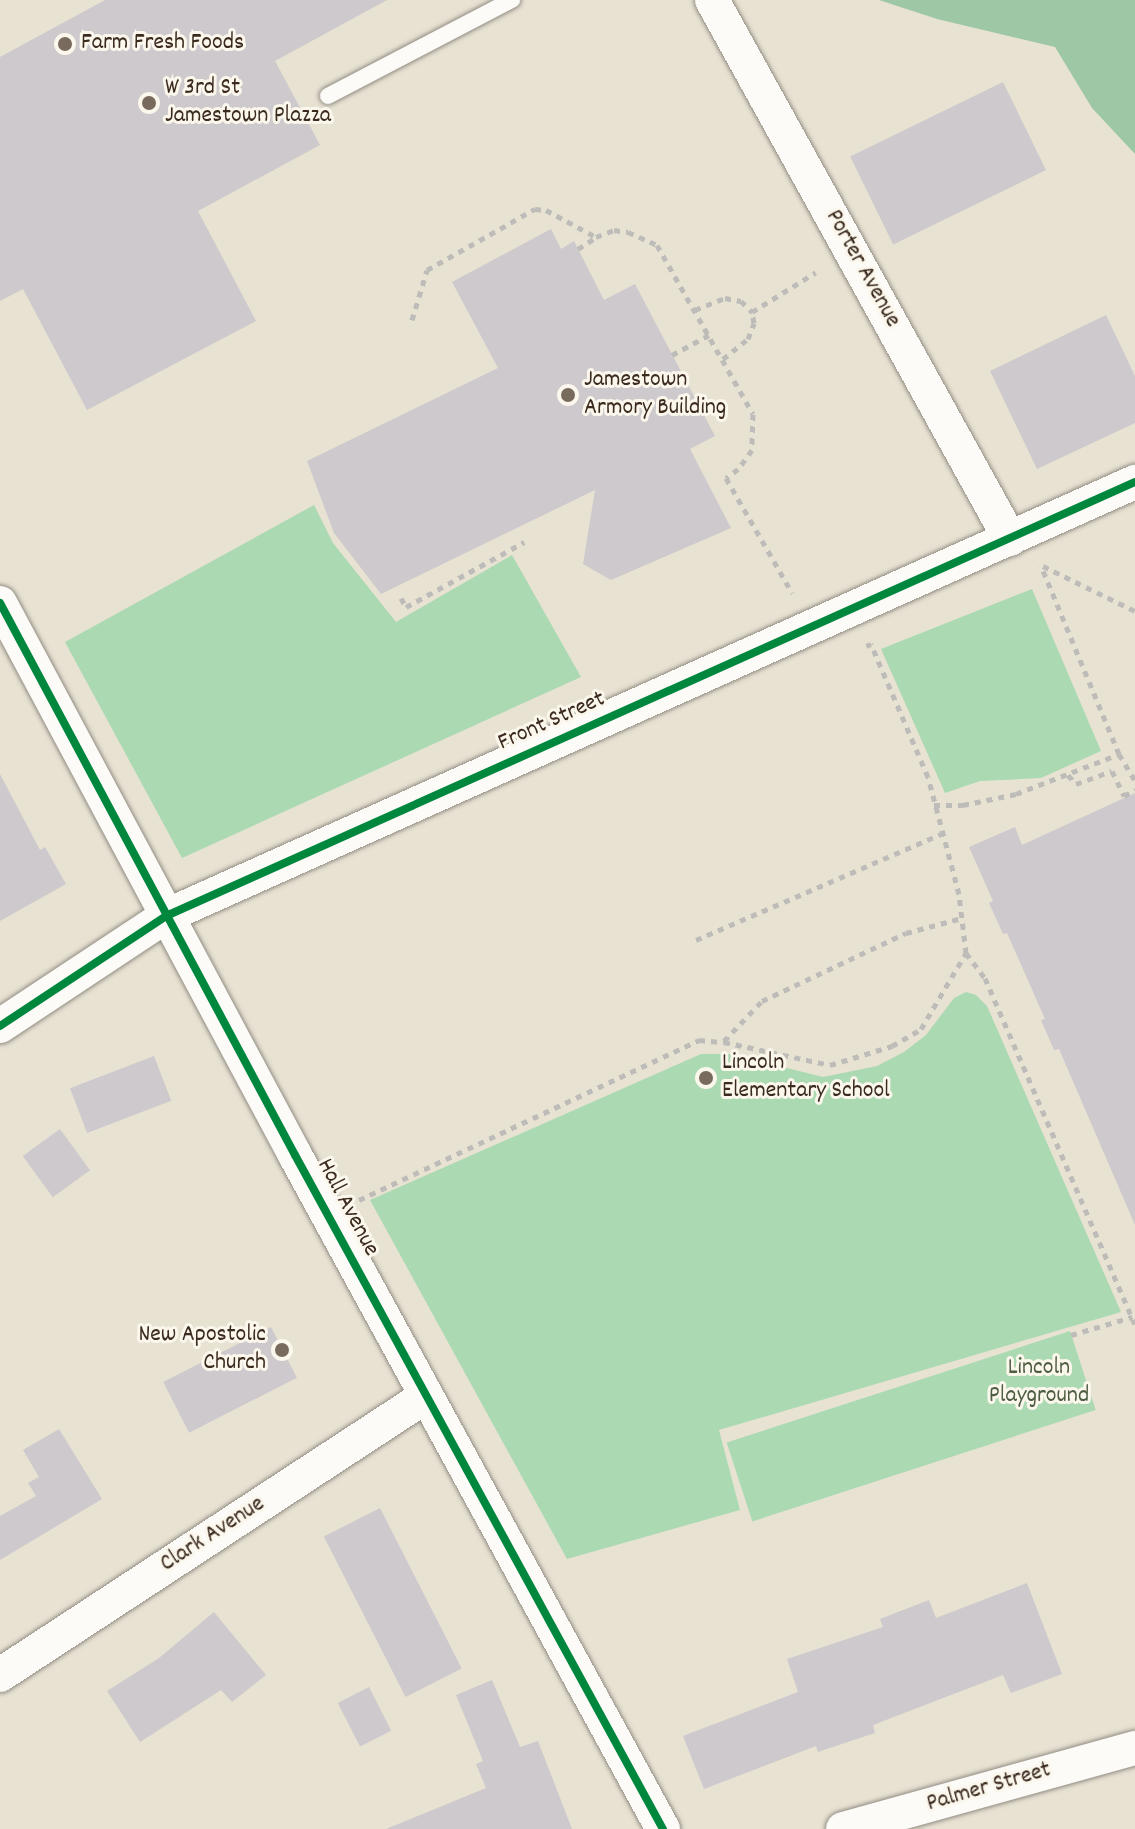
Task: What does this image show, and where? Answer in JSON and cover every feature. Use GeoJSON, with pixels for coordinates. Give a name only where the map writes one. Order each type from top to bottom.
{"type":"FeatureCollection","features":[{"type":"Feature","properties":{"kind":"street","name":"Porter Avenue"},"geometry":{"type":"LineString","coordinates":[[712,0],[1010,539]]}},
{"type":"Feature","properties":{"kind":"street","name":"Front Street"},"geometry":{"type":"LineString","coordinates":[[0,1026],[166,916],[1135,482]]}},
{"type":"Feature","properties":{"kind":"street","name":"Hall Avenue"},"geometry":{"type":"LineString","coordinates":[[0,603],[166,916],[663,1829]]}},
{"type":"Feature","properties":{"kind":"street","name":"Clark Avenue"},"geometry":{"type":"LineString","coordinates":[[0,1675],[426,1396]]}},
{"type":"Feature","properties":{"kind":"street","name":"Palmer Street"},"geometry":{"type":"LineString","coordinates":[[843,1829],[1135,1748]]}},
{"type":"Feature","properties":{"kind":"lane"},"geometry":{"type":"LineString","coordinates":[[328,96],[512,0]]}},
{"type":"Feature","properties":{"kind":"path"},"geometry":{"type":"LineString","coordinates":[[412,320],[427,270],[526,213],[546,210],[596,237]]}},
{"type":"Feature","properties":{"kind":"path"},"geometry":{"type":"LineString","coordinates":[[578,249],[614,230],[628,232],[657,245],[753,414],[755,436],[752,450],[726,478],[792,593]]}},
{"type":"Feature","properties":{"kind":"path"},"geometry":{"type":"LineString","coordinates":[[752,312],[816,272]]}},
{"type":"Feature","properties":{"kind":"path"},"geometry":{"type":"LineString","coordinates":[[695,310],[715,300],[734,299],[752,312],[754,323],[748,339],[723,359]]}},
{"type":"Feature","properties":{"kind":"path"},"geometry":{"type":"LineString","coordinates":[[672,355],[709,335]]}},
{"type":"Feature","properties":{"kind":"path"},"geometry":{"type":"LineString","coordinates":[[401,598],[406,607],[524,542]]}},
{"type":"Feature","properties":{"kind":"path"},"geometry":{"type":"LineString","coordinates":[[1042,566],[1119,754],[1132,770],[1135,781]]}},
{"type":"Feature","properties":{"kind":"path"},"geometry":{"type":"LineString","coordinates":[[1028,572],[1042,566],[1135,611]]}},
{"type":"Feature","properties":{"kind":"path"},"geometry":{"type":"LineString","coordinates":[[857,650],[885,637]]}},
{"type":"Feature","properties":{"kind":"path"},"geometry":{"type":"LineString","coordinates":[[871,644],[928,777],[959,894],[966,953],[985,978],[1135,1324]]}},
{"type":"Feature","properties":{"kind":"path"},"geometry":{"type":"LineString","coordinates":[[934,805],[963,805],[1016,794],[1119,754]]}},
{"type":"Feature","properties":{"kind":"path"},"geometry":{"type":"LineString","coordinates":[[1068,775],[1076,784],[1112,771],[1124,796],[1135,790]]}},
{"type":"Feature","properties":{"kind":"path"},"geometry":{"type":"LineString","coordinates":[[696,940],[941,834]]}},
{"type":"Feature","properties":{"kind":"path"},"geometry":{"type":"LineString","coordinates":[[724,1042],[762,1001],[906,933],[962,918]]}},
{"type":"Feature","properties":{"kind":"path"},"geometry":{"type":"LineString","coordinates":[[347,1206],[699,1040],[724,1042],[830,1065],[892,1046],[921,1029],[966,953]]}},
{"type":"Feature","properties":{"kind":"path"},"geometry":{"type":"LineString","coordinates":[[357,1186],[364,1197]]}},
{"type":"Feature","properties":{"kind":"path"},"geometry":{"type":"LineString","coordinates":[[1071,1335],[1132,1317]]}},
{"type":"Feature","properties":{"kind":"green space"},"geometry":{"type":"Polygon","coordinates":[[[879,0],[1135,0],[1135,154],[1092,108],[1055,47],[937,19],[879,0]]]}},
{"type":"Feature","properties":{"kind":"green space"},"geometry":{"type":"Polygon","coordinates":[[[314,505],[333,543],[396,622],[512,555],[581,677],[182,858],[65,642],[314,505]]]}},
{"type":"Feature","properties":{"kind":"green space"},"geometry":{"type":"Polygon","coordinates":[[[1032,589],[1101,751],[1041,778],[980,781],[945,793],[881,649],[1032,589]]]}},
{"type":"Feature","properties":{"kind":"green space"},"geometry":{"type":"Polygon","coordinates":[[[966,992],[976,995],[987,1006],[1121,1312],[719,1430],[740,1510],[567,1559],[370,1200],[701,1054],[731,1054],[823,1077],[877,1066],[904,1052],[926,1035],[954,998],[966,992]]]}},
{"type":"Feature","properties":{"kind":"green space","name":"Lincoln Playground"},"geometry":{"type":"Polygon","coordinates":[[[1070,1331],[1096,1410],[752,1521],[727,1443],[1070,1331]]]}},
{"type":"Feature","properties":{"kind":"building","name":"W 3rd St Jamestown Plazza"},"geometry":{"type":"Polygon","coordinates":[[[105,0],[387,0],[275,61],[320,145],[198,211],[256,321],[87,410],[23,289],[0,301],[0,57],[105,0]]]}},
{"type":"Feature","properties":{"kind":"building"},"geometry":{"type":"Polygon","coordinates":[[[1003,82],[1046,170],[893,245],[850,157],[1003,82]]]}},
{"type":"Feature","properties":{"kind":"building","name":"Jamestown Armory Building"},"geometry":{"type":"Polygon","coordinates":[[[551,229],[561,249],[574,241],[604,300],[635,284],[715,436],[690,449],[731,528],[611,580],[583,564],[595,490],[381,594],[334,533],[307,461],[498,368],[452,282],[551,229]]]}},
{"type":"Feature","properties":{"kind":"building"},"geometry":{"type":"Polygon","coordinates":[[[1106,315],[1135,376],[1135,423],[1037,469],[990,371],[1106,315]]]}},
{"type":"Feature","properties":{"kind":"building"},"geometry":{"type":"Polygon","coordinates":[[[0,774],[40,850],[45,847],[66,884],[0,921],[0,774]]]}},
{"type":"Feature","properties":{"kind":"building"},"geometry":{"type":"Polygon","coordinates":[[[1135,793],[1135,1225],[1059,1049],[1054,1050],[1041,1020],[1045,1019],[1007,933],[1003,934],[989,903],[993,901],[969,847],[1015,827],[1022,845],[1135,793]]]}},
{"type":"Feature","properties":{"kind":"building"},"geometry":{"type":"Polygon","coordinates":[[[154,1056],[171,1101],[87,1133],[70,1088],[154,1056]]]}},
{"type":"Feature","properties":{"kind":"building"},"geometry":{"type":"Polygon","coordinates":[[[60,1129],[90,1170],[53,1197],[23,1156],[60,1129]]]}},
{"type":"Feature","properties":{"kind":"building"},"geometry":{"type":"Polygon","coordinates":[[[271,1327],[297,1378],[189,1433],[163,1382],[271,1327]]]}},
{"type":"Feature","properties":{"kind":"building"},"geometry":{"type":"Polygon","coordinates":[[[59,1429],[102,1499],[0,1560],[0,1516],[36,1496],[28,1483],[39,1477],[23,1450],[59,1429]]]}},
{"type":"Feature","properties":{"kind":"building"},"geometry":{"type":"Polygon","coordinates":[[[380,1508],[462,1668],[406,1697],[324,1537],[380,1508]]]}},
{"type":"Feature","properties":{"kind":"building"},"geometry":{"type":"Polygon","coordinates":[[[1027,1583],[1062,1674],[1011,1693],[1003,1675],[873,1725],[875,1733],[818,1752],[816,1746],[704,1789],[683,1736],[798,1692],[787,1659],[883,1627],[880,1619],[929,1600],[936,1618],[1027,1583]]]}},
{"type":"Feature","properties":{"kind":"building"},"geometry":{"type":"Polygon","coordinates":[[[214,1612],[266,1675],[232,1702],[221,1690],[140,1742],[107,1691],[159,1658],[214,1612]]]}},
{"type":"Feature","properties":{"kind":"building"},"geometry":{"type":"Polygon","coordinates":[[[492,1680],[520,1747],[538,1741],[572,1829],[386,1829],[486,1788],[476,1764],[483,1761],[456,1695],[492,1680]]]}},
{"type":"Feature","properties":{"kind":"building"},"geometry":{"type":"Polygon","coordinates":[[[369,1687],[391,1731],[360,1747],[338,1703],[369,1687]]]}},
{"type":"Feature","properties":{"kind":"cycle path"},"geometry":{"type":"LineString","coordinates":[[0,1026],[166,916],[1135,482]]}},
{"type":"Feature","properties":{"kind":"cycle path"},"geometry":{"type":"LineString","coordinates":[[0,603],[295,1155],[663,1829]]}},
{"type":"Feature","properties":{"kind":"place","name":"Farm Fresh Foods"},"geometry":{"type":"Point","coordinates":[65,44]}},
{"type":"Feature","properties":{"kind":"place","name":"W 3rd St Jamestown Plazza"},"geometry":{"type":"Point","coordinates":[149,103]}},
{"type":"Feature","properties":{"kind":"place","name":"Jamestown Armory Building"},"geometry":{"type":"Point","coordinates":[568,395]}},
{"type":"Feature","properties":{"kind":"place","name":"Lincoln Elementary School"},"geometry":{"type":"Point","coordinates":[706,1078]}},
{"type":"Feature","properties":{"kind":"place","name":"New Apostolic Church"},"geometry":{"type":"Point","coordinates":[282,1350]}}]}
